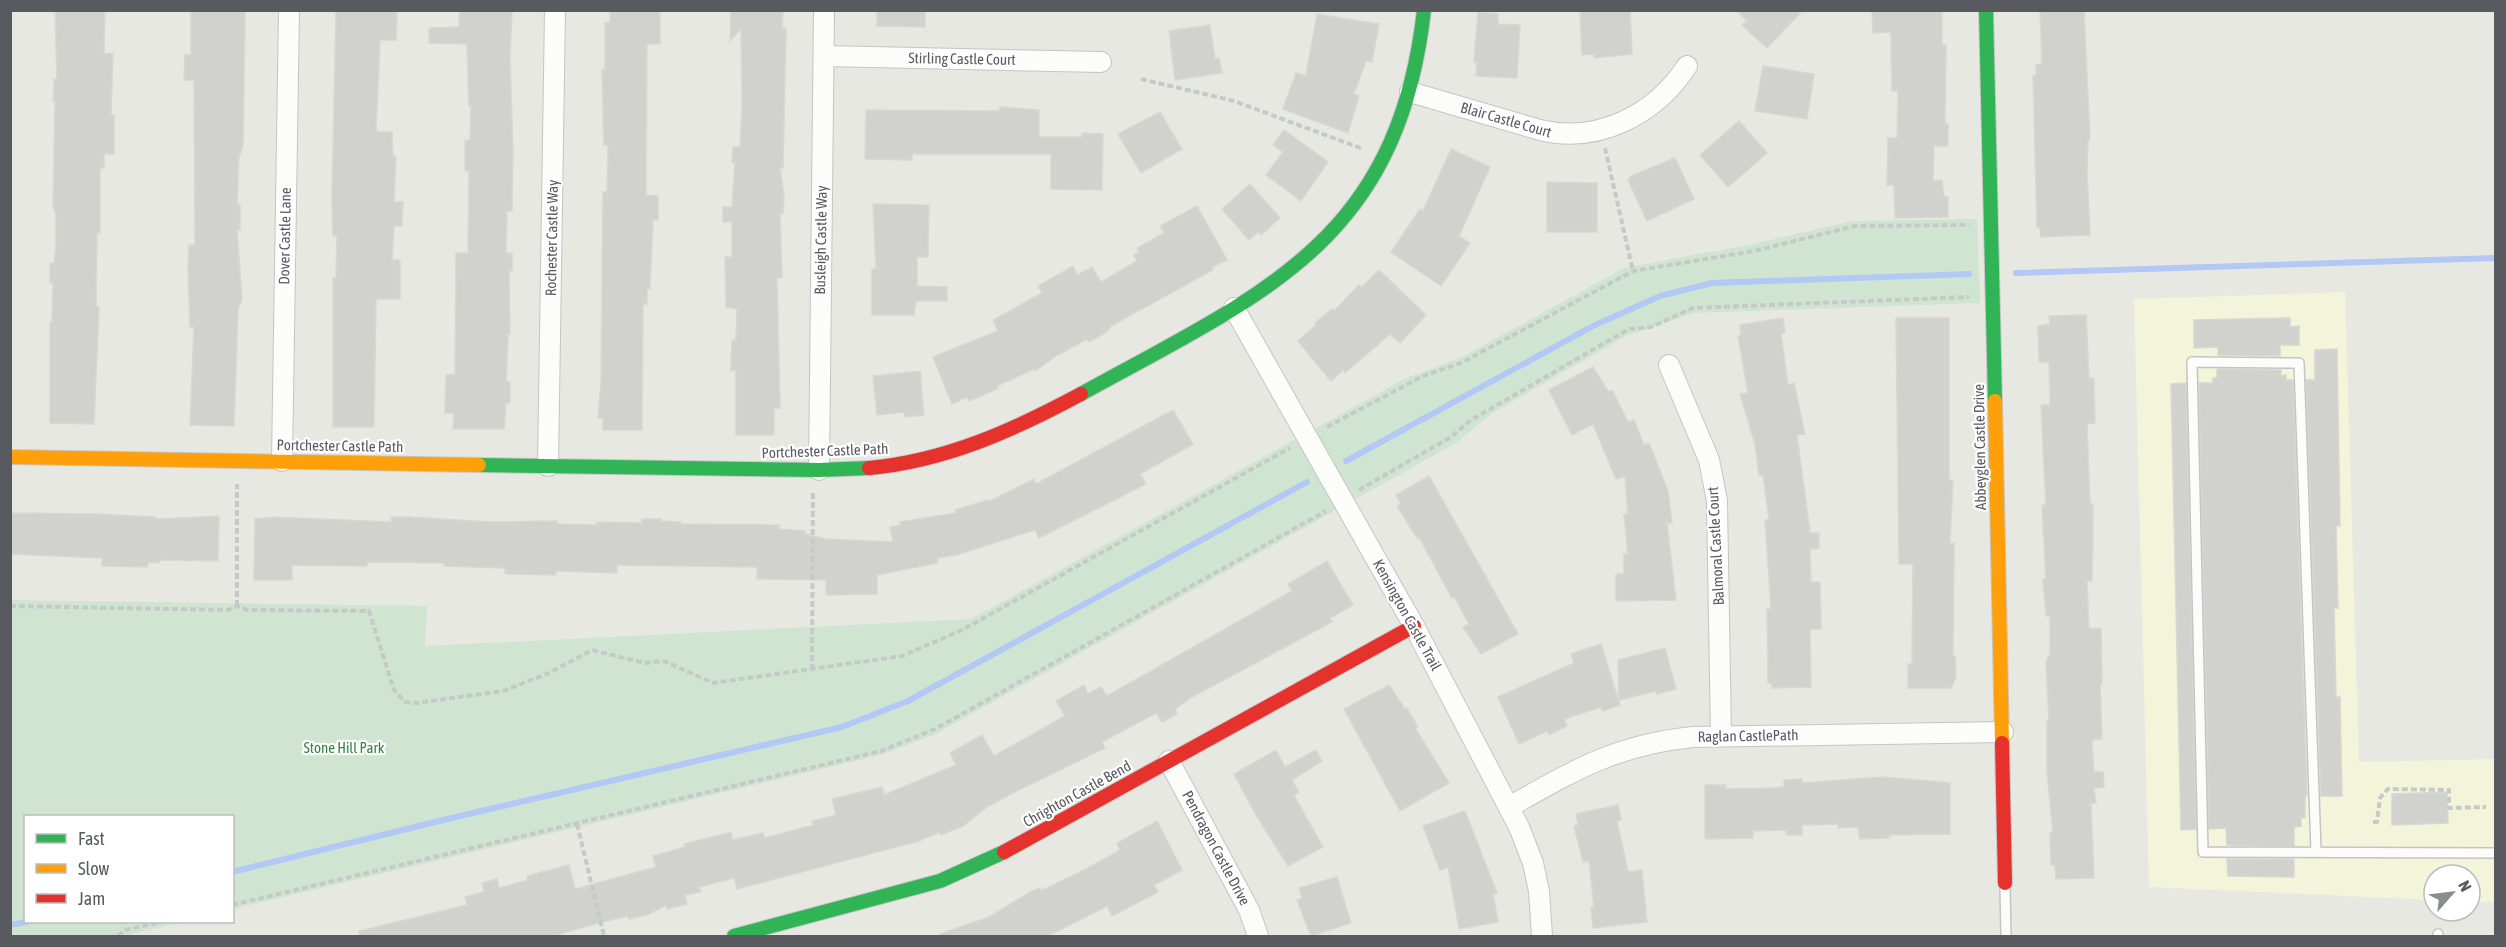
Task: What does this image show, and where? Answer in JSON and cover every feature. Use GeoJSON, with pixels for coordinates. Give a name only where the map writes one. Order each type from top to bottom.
{"type":"FeatureCollection","features":[{"type":"Feature","properties":{"kind":"street","name":"Dover Castle Lane"},"geometry":{"type":"LineString","coordinates":[[282,461],[289,10]]}},
{"type":"Feature","properties":{"kind":"street","name":"Rochester Castle Way"},"geometry":{"type":"LineString","coordinates":[[548,466],[555,10]]}},
{"type":"Feature","properties":{"kind":"street","name":"Busleigh Castle Way"},"geometry":{"type":"LineString","coordinates":[[819,470],[824,10]]}},
{"type":"Feature","properties":{"kind":"street","name":"Portchester Castle Path"},"geometry":{"type":"LineString","coordinates":[[10,457],[819,470],[902,465],[977,444],[1047,412],[1261,293],[1288,273],[1349,213],[1390,145],[1410,92],[1421,47],[1424,10]]}},
{"type":"Feature","properties":{"kind":"street","name":"Abbeyglen Castle Drive"},"geometry":{"type":"LineString","coordinates":[[1986,10],[2005,883]]}},
{"type":"Feature","properties":{"kind":"street","name":"Stirling Castle Court"},"geometry":{"type":"LineString","coordinates":[[824,56],[1101,62]]}},
{"type":"Feature","properties":{"kind":"street","name":"Blair Castle Court"},"geometry":{"type":"LineString","coordinates":[[1410,92],[1560,135],[1583,133],[1611,127],[1637,116],[1675,84],[1687,66]]}},
{"type":"Feature","properties":{"kind":"street","name":"Kensington Castle Trail"},"geometry":{"type":"LineString","coordinates":[[1234,308],[1414,626],[1509,807],[1533,863],[1539,891],[1542,936]]}},
{"type":"Feature","properties":{"kind":"street","name":"Balmoral Castle Court"},"geometry":{"type":"LineString","coordinates":[[1669,365],[1709,460],[1717,501],[1721,736]]}},
{"type":"Feature","properties":{"kind":"street","name":"Chrighton Castle Bend"},"geometry":{"type":"LineString","coordinates":[[734,936],[940,881],[1020,844],[1414,626]]}},
{"type":"Feature","properties":{"kind":"street","name":"Raglan CastlePath"},"geometry":{"type":"LineString","coordinates":[[1509,807],[1584,764],[1618,751],[1659,741],[1721,736],[2003,732]]}},
{"type":"Feature","properties":{"kind":"street","name":"Pendragon Castle Drive"},"geometry":{"type":"LineString","coordinates":[[1169,761],[1249,910],[1258,936]]}},
{"type":"Feature","properties":{"kind":"lane"},"geometry":{"type":"LineString","coordinates":[[2316,851],[2299,363],[2192,362],[2203,852],[2496,853]]}},
{"type":"Feature","properties":{"kind":"lane"},"geometry":{"type":"LineString","coordinates":[[2005,883],[2006,936]]}},
{"type":"Feature","properties":{"kind":"path"},"geometry":{"type":"LineString","coordinates":[[1141,79],[1234,101],[1364,150]]}},
{"type":"Feature","properties":{"kind":"path"},"geometry":{"type":"LineString","coordinates":[[1605,148],[1633,271]]}},
{"type":"Feature","properties":{"kind":"path"},"geometry":{"type":"LineString","coordinates":[[1327,427],[1423,376],[1463,362],[1633,271],[1754,251],[1855,226],[1973,225]]}},
{"type":"Feature","properties":{"kind":"path"},"geometry":{"type":"LineString","coordinates":[[10,606],[228,610],[237,606],[248,610],[369,611],[394,690],[405,702],[417,703],[503,691],[549,673],[592,650],[645,663],[664,661],[713,683],[902,656],[933,644],[1290,448]]}},
{"type":"Feature","properties":{"kind":"path"},"geometry":{"type":"LineString","coordinates":[[237,484],[237,606]]}},
{"type":"Feature","properties":{"kind":"path"},"geometry":{"type":"LineString","coordinates":[[812,670],[813,492]]}},
{"type":"Feature","properties":{"kind":"path"},"geometry":{"type":"LineString","coordinates":[[234,905],[880,751],[934,729],[1326,511]]}},
{"type":"Feature","properties":{"kind":"path"},"geometry":{"type":"LineString","coordinates":[[2373,822],[2377,822],[2380,798],[2388,789],[2449,790],[2449,807],[2486,807]]}},
{"type":"Feature","properties":{"kind":"path"},"geometry":{"type":"LineString","coordinates":[[577,824],[604,936]]}},
{"type":"Feature","properties":{"kind":"path"},"geometry":{"type":"LineString","coordinates":[[118,936],[125,930],[153,923]]}},
{"type":"Feature","properties":{"kind":"shaded area"},"geometry":{"type":"Polygon","coordinates":[[[2345,292],[2359,762],[2495,759],[2495,902],[2482,902],[2482,863],[2422,863],[2422,899],[2149,887],[2134,299],[2345,292]]]}},
{"type":"Feature","properties":{"kind":"green space","name":"Stone Hill Park"},"geometry":{"type":"Polygon","coordinates":[[[1977,219],[1980,303],[1694,313],[1626,336],[1491,414],[1456,443],[934,735],[881,755],[234,909],[234,815],[24,815],[24,923],[178,923],[124,936],[11,936],[11,600],[427,606],[425,646],[971,619],[1406,378],[1462,357],[1624,268],[1753,244],[1852,221],[1977,219]]]}},
{"type":"Feature","properties":{"kind":"building"},"geometry":{"type":"Polygon","coordinates":[[[55,10],[105,10],[104,54],[113,53],[111,115],[114,115],[114,154],[104,154],[104,168],[100,168],[100,233],[97,233],[96,307],[99,307],[94,424],[50,423],[50,322],[52,322],[53,283],[50,283],[50,263],[54,263],[56,245],[56,215],[53,207],[55,102],[53,102],[54,79],[57,79],[55,10]]]}},
{"type":"Feature","properties":{"kind":"building"},"geometry":{"type":"Polygon","coordinates":[[[191,10],[245,10],[243,147],[239,156],[237,204],[240,204],[240,230],[237,230],[242,299],[238,309],[234,426],[190,425],[194,327],[190,327],[188,267],[189,245],[195,245],[194,80],[184,80],[185,55],[191,55],[191,10]]]}},
{"type":"Feature","properties":{"kind":"building"},"geometry":{"type":"Polygon","coordinates":[[[336,10],[397,10],[396,40],[380,40],[376,132],[392,132],[393,156],[396,156],[394,202],[403,202],[402,226],[394,226],[392,260],[400,260],[400,299],[376,299],[374,427],[333,427],[333,278],[336,278],[337,236],[333,236],[332,200],[336,10]]]}},
{"type":"Feature","properties":{"kind":"building"},"geometry":{"type":"Polygon","coordinates":[[[460,10],[512,10],[510,59],[512,211],[507,211],[506,253],[512,253],[512,271],[509,271],[510,334],[508,334],[506,382],[510,382],[510,403],[506,403],[504,429],[453,429],[454,413],[445,413],[446,375],[455,374],[456,253],[468,253],[469,171],[465,171],[465,140],[470,140],[471,106],[469,106],[467,44],[429,43],[429,28],[459,27],[460,10]]]}},
{"type":"Feature","properties":{"kind":"building"},"geometry":{"type":"Polygon","coordinates":[[[610,10],[660,10],[660,44],[647,44],[646,195],[658,196],[658,220],[653,220],[650,289],[647,288],[647,304],[643,304],[642,430],[603,430],[603,418],[598,418],[601,382],[603,192],[607,192],[608,145],[604,145],[602,70],[605,70],[605,23],[610,22],[610,10]]]}},
{"type":"Feature","properties":{"kind":"building"},"geometry":{"type":"Polygon","coordinates":[[[731,10],[783,10],[782,28],[786,28],[783,168],[780,168],[784,195],[783,214],[780,213],[782,278],[777,278],[780,408],[774,408],[774,435],[736,435],[736,370],[731,371],[732,340],[736,340],[737,309],[726,307],[725,257],[732,257],[732,222],[723,222],[723,207],[732,207],[735,162],[732,162],[733,147],[740,147],[742,105],[741,29],[730,41],[731,10]]]}},
{"type":"Feature","properties":{"kind":"building"},"geometry":{"type":"Polygon","coordinates":[[[877,10],[925,10],[925,27],[877,26],[877,10]]]}},
{"type":"Feature","properties":{"kind":"building"},"geometry":{"type":"Polygon","coordinates":[[[1580,10],[1630,10],[1632,54],[1594,58],[1594,54],[1582,55],[1580,10]]]}},
{"type":"Feature","properties":{"kind":"building"},"geometry":{"type":"Polygon","coordinates":[[[1736,10],[1803,10],[1767,48],[1742,25],[1747,21],[1736,10]]]}},
{"type":"Feature","properties":{"kind":"building"},"geometry":{"type":"Polygon","coordinates":[[[1872,10],[1942,10],[1942,45],[1946,45],[1945,124],[1948,124],[1948,146],[1934,146],[1933,181],[1942,180],[1944,197],[1948,197],[1948,217],[1895,218],[1894,185],[1887,185],[1888,138],[1897,138],[1898,91],[1892,91],[1891,32],[1873,33],[1872,10]]]}},
{"type":"Feature","properties":{"kind":"building"},"geometry":{"type":"Polygon","coordinates":[[[2040,10],[2084,10],[2090,139],[2088,140],[2087,172],[2090,235],[2041,237],[2040,227],[2037,227],[2033,76],[2036,75],[2036,65],[2042,64],[2040,10]]]}},
{"type":"Feature","properties":{"kind":"building"},"geometry":{"type":"Polygon","coordinates":[[[1478,12],[1498,14],[1498,24],[1520,25],[1517,78],[1476,76],[1477,62],[1474,62],[1478,12]]]}},
{"type":"Feature","properties":{"kind":"building"},"geometry":{"type":"Polygon","coordinates":[[[1317,14],[1379,24],[1372,62],[1366,61],[1354,94],[1359,96],[1348,133],[1283,109],[1296,73],[1306,76],[1317,14]]]}},
{"type":"Feature","properties":{"kind":"building"},"geometry":{"type":"Polygon","coordinates":[[[1210,25],[1215,59],[1219,58],[1222,73],[1175,80],[1169,31],[1210,25]]]}},
{"type":"Feature","properties":{"kind":"building"},"geometry":{"type":"Polygon","coordinates":[[[1763,66],[1814,74],[1807,119],[1755,111],[1763,66]]]}},
{"type":"Feature","properties":{"kind":"building"},"geometry":{"type":"Polygon","coordinates":[[[1000,107],[1039,110],[1039,137],[1082,137],[1082,133],[1103,134],[1102,190],[1051,189],[1051,154],[912,154],[912,160],[865,159],[866,110],[1000,111],[1000,107]]]}},
{"type":"Feature","properties":{"kind":"building"},"geometry":{"type":"Polygon","coordinates":[[[1160,112],[1182,149],[1141,173],[1118,134],[1160,112]]]}},
{"type":"Feature","properties":{"kind":"building"},"geometry":{"type":"Polygon","coordinates":[[[1739,121],[1767,153],[1728,187],[1700,155],[1739,121]]]}},
{"type":"Feature","properties":{"kind":"building"},"geometry":{"type":"Polygon","coordinates":[[[1284,130],[1328,162],[1301,201],[1266,175],[1283,152],[1273,145],[1284,130]]]}},
{"type":"Feature","properties":{"kind":"building"},"geometry":{"type":"Polygon","coordinates":[[[1451,149],[1490,167],[1459,236],[1470,243],[1441,286],[1391,252],[1420,209],[1423,211],[1451,149]]]}},
{"type":"Feature","properties":{"kind":"building"},"geometry":{"type":"Polygon","coordinates":[[[1675,158],[1694,199],[1647,221],[1628,180],[1631,176],[1675,158]]]}},
{"type":"Feature","properties":{"kind":"building"},"geometry":{"type":"Polygon","coordinates":[[[1547,182],[1597,183],[1597,232],[1547,232],[1547,182]]]}},
{"type":"Feature","properties":{"kind":"building"},"geometry":{"type":"Polygon","coordinates":[[[1250,184],[1280,218],[1261,235],[1258,232],[1249,240],[1222,209],[1250,184]]]}},
{"type":"Feature","properties":{"kind":"building"},"geometry":{"type":"Polygon","coordinates":[[[873,204],[929,205],[928,257],[917,257],[917,286],[947,287],[947,301],[916,301],[914,315],[872,315],[872,269],[876,269],[873,204]]]}},
{"type":"Feature","properties":{"kind":"building"},"geometry":{"type":"Polygon","coordinates":[[[1197,206],[1227,260],[1111,326],[1108,331],[1089,342],[1087,339],[1056,356],[1035,371],[1034,369],[969,401],[967,397],[952,404],[933,357],[998,331],[993,320],[1042,293],[1038,286],[1073,266],[1077,275],[1092,267],[1101,282],[1137,261],[1134,255],[1139,252],[1137,248],[1164,233],[1160,226],[1197,206]]]}},
{"type":"Feature","properties":{"kind":"building"},"geometry":{"type":"Polygon","coordinates":[[[1379,270],[1426,315],[1400,343],[1390,334],[1345,373],[1343,370],[1331,381],[1298,341],[1316,325],[1315,323],[1332,309],[1334,311],[1359,285],[1362,287],[1379,270]]]}},
{"type":"Feature","properties":{"kind":"building"},"geometry":{"type":"Polygon","coordinates":[[[2086,315],[2089,378],[2094,378],[2095,423],[2087,424],[2090,504],[2093,504],[2092,581],[2087,581],[2089,629],[2101,628],[2102,685],[2100,685],[2102,739],[2092,740],[2094,772],[2103,772],[2104,787],[2094,788],[2096,803],[2091,803],[2094,878],[2056,879],[2055,865],[2051,865],[2050,833],[2053,833],[2047,773],[2047,721],[2049,721],[2046,661],[2050,654],[2050,616],[2046,616],[2043,579],[2046,579],[2042,505],[2046,505],[2041,405],[2050,405],[2049,362],[2039,362],[2038,326],[2050,324],[2049,316],[2086,315]]]}},
{"type":"Feature","properties":{"kind":"building"},"geometry":{"type":"Polygon","coordinates":[[[1783,318],[1785,333],[1781,334],[1788,385],[1794,383],[1805,434],[1797,435],[1810,533],[1819,533],[1819,548],[1810,549],[1811,582],[1820,582],[1821,629],[1810,629],[1811,687],[1772,688],[1772,683],[1768,683],[1767,609],[1771,609],[1765,520],[1769,520],[1763,475],[1759,475],[1755,444],[1740,394],[1748,393],[1738,336],[1741,335],[1740,325],[1783,318]]]}},
{"type":"Feature","properties":{"kind":"building"},"geometry":{"type":"Polygon","coordinates":[[[1896,318],[1949,318],[1949,480],[1953,480],[1950,543],[1954,543],[1953,656],[1955,656],[1956,677],[1951,688],[1908,688],[1908,664],[1912,664],[1913,564],[1899,564],[1896,318]]]}},
{"type":"Feature","properties":{"kind":"building"},"geometry":{"type":"Polygon","coordinates":[[[2290,318],[2290,327],[2299,326],[2299,345],[2280,345],[2280,356],[2218,355],[2218,347],[2194,348],[2194,320],[2290,318]]]}},
{"type":"Feature","properties":{"kind":"building"},"geometry":{"type":"Polygon","coordinates":[[[2337,349],[2340,526],[2336,526],[2338,608],[2334,608],[2336,697],[2340,697],[2342,796],[2321,796],[2306,380],[2315,380],[2315,350],[2337,349]]]}},
{"type":"Feature","properties":{"kind":"building"},"geometry":{"type":"Polygon","coordinates":[[[1593,367],[1609,392],[1612,390],[1628,422],[1634,420],[1644,445],[1649,443],[1668,491],[1672,523],[1667,523],[1676,600],[1616,601],[1616,574],[1624,574],[1624,554],[1628,554],[1624,514],[1628,514],[1625,476],[1616,479],[1593,424],[1572,435],[1549,390],[1593,367]]]}},
{"type":"Feature","properties":{"kind":"building"},"geometry":{"type":"Polygon","coordinates":[[[2217,369],[2281,370],[2281,376],[2286,375],[2286,380],[2293,380],[2307,796],[2305,796],[2305,818],[2301,817],[2301,826],[2294,827],[2294,846],[2227,845],[2226,828],[2209,829],[2199,383],[2213,383],[2213,378],[2217,378],[2217,369]]]}},
{"type":"Feature","properties":{"kind":"building"},"geometry":{"type":"Polygon","coordinates":[[[920,371],[924,415],[905,417],[904,412],[877,415],[873,376],[920,371]]]}},
{"type":"Feature","properties":{"kind":"building"},"geometry":{"type":"Polygon","coordinates":[[[2186,383],[2196,829],[2181,830],[2171,384],[2186,383]]]}},
{"type":"Feature","properties":{"kind":"building"},"geometry":{"type":"Polygon","coordinates":[[[1173,410],[1193,444],[1140,474],[1146,484],[1039,538],[1035,530],[956,555],[937,558],[938,563],[877,575],[877,594],[826,595],[826,580],[757,579],[757,567],[617,565],[617,573],[556,571],[556,575],[505,574],[505,568],[444,566],[444,563],[367,562],[367,566],[292,565],[292,580],[254,580],[255,519],[273,517],[391,522],[391,517],[409,517],[492,522],[557,521],[557,524],[597,525],[597,522],[642,523],[642,519],[661,519],[661,521],[681,522],[681,524],[779,525],[779,529],[805,531],[805,534],[826,539],[893,542],[890,527],[900,525],[900,522],[956,513],[955,510],[988,500],[988,502],[1034,479],[1036,484],[1173,410]]]}},
{"type":"Feature","properties":{"kind":"building"},"geometry":{"type":"Polygon","coordinates":[[[1429,476],[1518,634],[1481,654],[1463,627],[1469,624],[1454,596],[1452,598],[1419,537],[1417,538],[1397,506],[1401,504],[1396,495],[1429,476]]]}},
{"type":"Feature","properties":{"kind":"building"},"geometry":{"type":"Polygon","coordinates":[[[10,513],[97,514],[156,517],[156,519],[219,516],[218,561],[159,560],[159,563],[148,562],[148,567],[102,566],[102,558],[10,554],[10,513]]]}},
{"type":"Feature","properties":{"kind":"building"},"geometry":{"type":"Polygon","coordinates":[[[1327,561],[1353,605],[1330,618],[1332,622],[1192,697],[1175,709],[1177,714],[1162,722],[1156,713],[1102,742],[1105,748],[1013,793],[987,807],[963,826],[941,835],[940,832],[919,841],[737,889],[734,878],[699,887],[701,892],[685,895],[687,904],[667,909],[666,905],[649,914],[629,919],[628,916],[610,920],[552,936],[359,936],[359,931],[467,905],[465,897],[484,892],[482,883],[497,879],[499,888],[528,880],[527,876],[569,865],[575,889],[656,867],[653,856],[685,847],[684,844],[731,832],[732,840],[763,833],[764,838],[814,825],[812,821],[836,815],[832,799],[882,787],[884,795],[956,765],[950,753],[982,735],[994,756],[1065,716],[1056,701],[1084,685],[1088,694],[1101,687],[1107,696],[1292,591],[1288,584],[1327,561]]]}},
{"type":"Feature","properties":{"kind":"building"},"geometry":{"type":"Polygon","coordinates":[[[1601,644],[1620,705],[1603,711],[1601,707],[1564,719],[1567,726],[1549,735],[1547,731],[1519,744],[1498,697],[1574,663],[1571,654],[1601,644]]]}},
{"type":"Feature","properties":{"kind":"building"},"geometry":{"type":"Polygon","coordinates":[[[1665,648],[1676,689],[1657,694],[1656,691],[1619,700],[1618,660],[1665,648]]]}},
{"type":"Feature","properties":{"kind":"building"},"geometry":{"type":"Polygon","coordinates":[[[1389,685],[1405,709],[1407,708],[1418,727],[1415,728],[1449,783],[1400,811],[1344,709],[1389,685]]]}},
{"type":"Feature","properties":{"kind":"building"},"geometry":{"type":"Polygon","coordinates":[[[1276,750],[1285,767],[1316,750],[1322,761],[1292,780],[1299,792],[1294,795],[1323,847],[1288,866],[1234,774],[1276,750]]]}},
{"type":"Feature","properties":{"kind":"building"},"geometry":{"type":"Polygon","coordinates":[[[1883,777],[1950,783],[1950,834],[1889,835],[1889,838],[1860,839],[1858,827],[1838,828],[1838,824],[1802,825],[1802,835],[1786,835],[1786,830],[1753,831],[1753,838],[1705,839],[1705,785],[1726,785],[1726,789],[1771,788],[1784,787],[1784,780],[1802,779],[1802,783],[1883,777]]]}},
{"type":"Feature","properties":{"kind":"building"},"geometry":{"type":"Polygon","coordinates":[[[2447,792],[2448,823],[2392,825],[2392,794],[2447,792]]]}},
{"type":"Feature","properties":{"kind":"building"},"geometry":{"type":"Polygon","coordinates":[[[1618,805],[1621,820],[1617,821],[1628,872],[1642,870],[1647,922],[1593,928],[1591,907],[1594,907],[1589,861],[1583,862],[1574,826],[1578,825],[1576,814],[1618,805]]]}},
{"type":"Feature","properties":{"kind":"building"},"geometry":{"type":"Polygon","coordinates":[[[1465,811],[1497,893],[1493,894],[1498,922],[1459,929],[1448,867],[1440,870],[1423,826],[1465,811]]]}},
{"type":"Feature","properties":{"kind":"building"},"geometry":{"type":"Polygon","coordinates":[[[1157,821],[1182,870],[1154,885],[1158,892],[1112,916],[1107,906],[1048,936],[940,936],[940,934],[989,917],[1032,891],[1045,889],[1088,868],[1120,850],[1117,843],[1157,821]]]}},
{"type":"Feature","properties":{"kind":"building"},"geometry":{"type":"Polygon","coordinates":[[[2227,859],[2294,859],[2294,877],[2228,876],[2227,859]]]}},
{"type":"Feature","properties":{"kind":"building"},"geometry":{"type":"Polygon","coordinates":[[[1337,877],[1351,923],[1311,936],[1297,900],[1302,898],[1299,888],[1337,877]]]}},
{"type":"Feature","properties":{"kind":"waterway"},"geometry":{"type":"LineString","coordinates":[[2016,273],[2496,258]]}},
{"type":"Feature","properties":{"kind":"waterway"},"geometry":{"type":"LineString","coordinates":[[1346,461],[1593,326],[1660,296],[1712,283],[1969,274]]}},
{"type":"Feature","properties":{"kind":"waterway"},"geometry":{"type":"LineString","coordinates":[[234,872],[842,727],[908,701],[1307,482]]}},
{"type":"Feature","properties":{"kind":"waterway"},"geometry":{"type":"LineString","coordinates":[[10,925],[24,923]]}},
{"type":"Feature","properties":{"kind":"traffic: fast"},"geometry":{"type":"LineString","coordinates":[[1081,394],[1208,324],[1263,289],[1311,251],[1352,207],[1385,154],[1409,89],[1424,10]]}},
{"type":"Feature","properties":{"kind":"traffic: fast"},"geometry":{"type":"LineString","coordinates":[[1986,10],[1995,401]]}},
{"type":"Feature","properties":{"kind":"traffic: fast"},"geometry":{"type":"LineString","coordinates":[[479,465],[819,470],[869,468]]}},
{"type":"Feature","properties":{"kind":"traffic: fast"},"geometry":{"type":"LineString","coordinates":[[734,936],[940,881],[1004,852]]}},
{"type":"Feature","properties":{"kind":"traffic: slow"},"geometry":{"type":"LineString","coordinates":[[1995,401],[2002,743]]}},
{"type":"Feature","properties":{"kind":"traffic: slow"},"geometry":{"type":"LineString","coordinates":[[10,457],[479,465]]}},
{"type":"Feature","properties":{"kind":"traffic: jam"},"geometry":{"type":"LineString","coordinates":[[869,468],[925,459],[979,442],[1030,420],[1081,394]]}},
{"type":"Feature","properties":{"kind":"traffic: jam"},"geometry":{"type":"LineString","coordinates":[[1004,852],[1414,626]]}},
{"type":"Feature","properties":{"kind":"traffic: jam"},"geometry":{"type":"LineString","coordinates":[[2002,743],[2005,883]]}}]}
